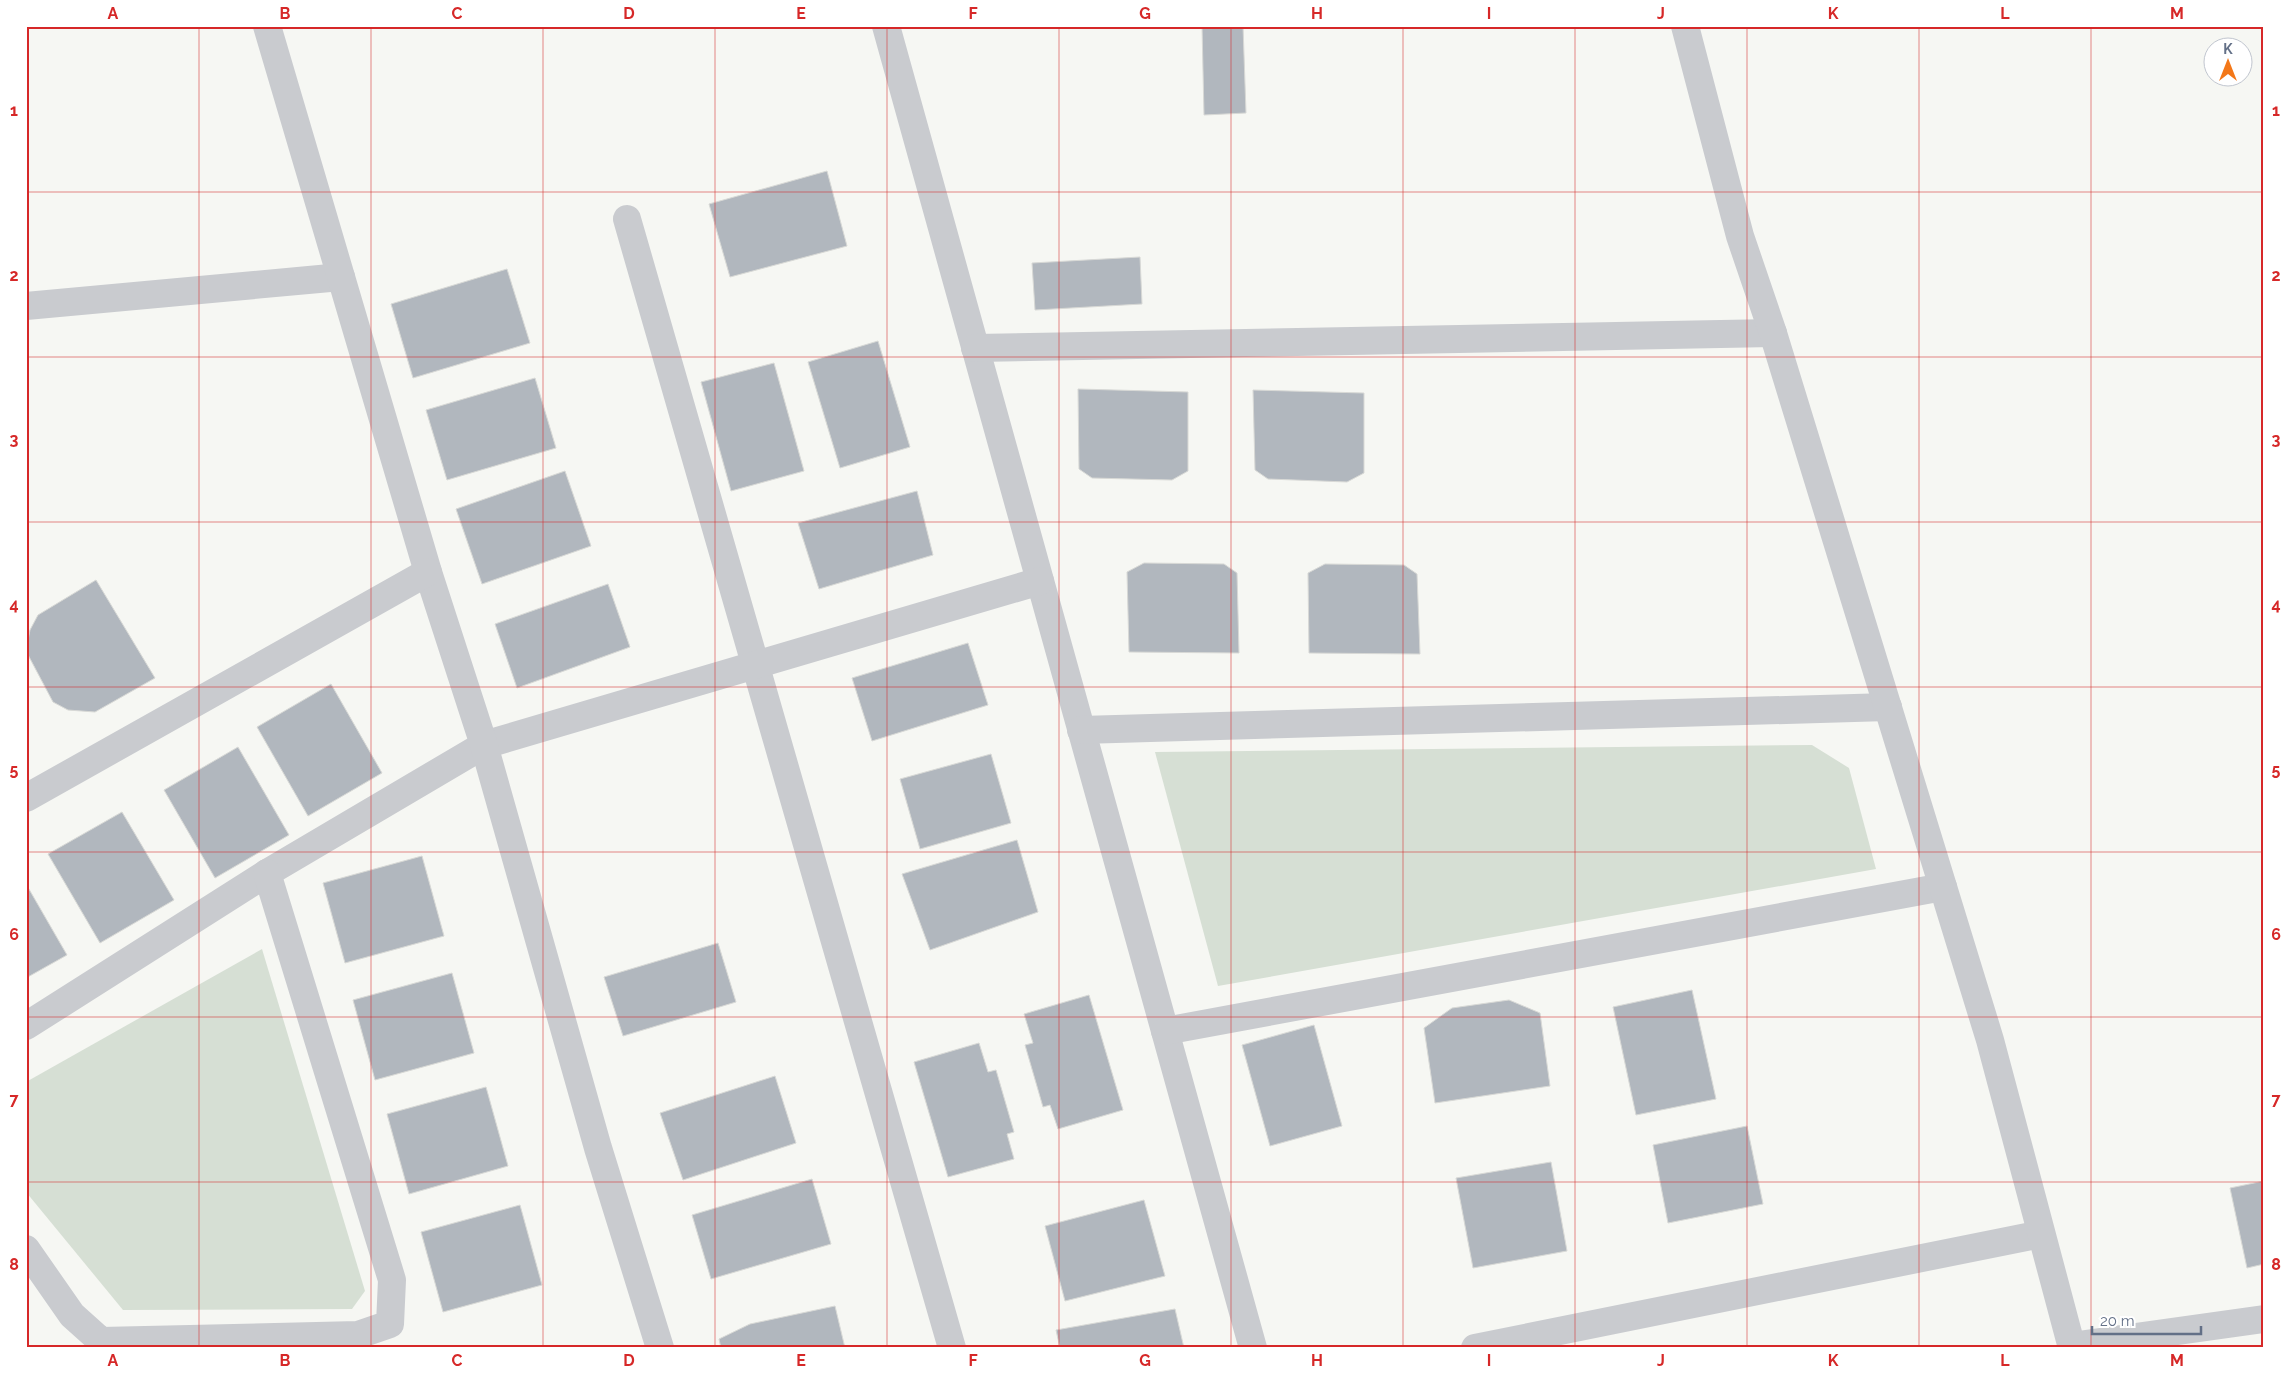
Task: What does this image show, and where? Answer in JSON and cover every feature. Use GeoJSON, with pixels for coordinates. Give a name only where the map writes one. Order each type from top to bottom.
{"type":"FeatureCollection","features":[{"type":"Feature","properties":{"kind":"street"},"geometry":{"type":"LineString","coordinates":[[267,26],[428,572],[484,745],[598,1148],[660,1348]]}},
{"type":"Feature","properties":{"kind":"street"},"geometry":{"type":"LineString","coordinates":[[886,26],[1253,1348]]}},
{"type":"Feature","properties":{"kind":"street"},"geometry":{"type":"LineString","coordinates":[[1685,26],[1740,236],[1773,334],[1990,1040],[2072,1347],[2264,1319]]}},
{"type":"Feature","properties":{"kind":"street"},"geometry":{"type":"LineString","coordinates":[[627,219],[754,666],[952,1348]]}},
{"type":"Feature","properties":{"kind":"street"},"geometry":{"type":"LineString","coordinates":[[26,306],[341,277]]}},
{"type":"Feature","properties":{"kind":"street"},"geometry":{"type":"LineString","coordinates":[[976,348],[1773,334]]}},
{"type":"Feature","properties":{"kind":"street"},"geometry":{"type":"LineString","coordinates":[[26,798],[428,572]]}},
{"type":"Feature","properties":{"kind":"street"},"geometry":{"type":"LineString","coordinates":[[26,1026],[267,873],[484,745],[1040,581]]}},
{"type":"Feature","properties":{"kind":"street"},"geometry":{"type":"LineString","coordinates":[[1082,730],[1888,707]]}},
{"type":"Feature","properties":{"kind":"street"},"geometry":{"type":"LineString","coordinates":[[26,1250],[72,1315],[101,1341],[358,1335],[390,1324],[392,1280],[267,873]]}},
{"type":"Feature","properties":{"kind":"street"},"geometry":{"type":"LineString","coordinates":[[1165,1032],[1943,887]]}},
{"type":"Feature","properties":{"kind":"street"},"geometry":{"type":"LineString","coordinates":[[1475,1348],[2042,1234]]}},
{"type":"Feature","properties":{"kind":"shaded area"},"geometry":{"type":"Polygon","coordinates":[[[1812,745],[1849,768],[1876,869],[1218,986],[1155,752],[1812,745]]]}},
{"type":"Feature","properties":{"kind":"shaded area"},"geometry":{"type":"Polygon","coordinates":[[[262,949],[365,1291],[352,1309],[123,1310],[26,1192],[26,1082],[262,949]]]}},
{"type":"Feature","properties":{"kind":"building"},"geometry":{"type":"Polygon","coordinates":[[[1202,26],[1243,26],[1246,113],[1204,115],[1202,26]]]}},
{"type":"Feature","properties":{"kind":"building"},"geometry":{"type":"Polygon","coordinates":[[[827,171],[847,246],[730,277],[709,204],[827,171]]]}},
{"type":"Feature","properties":{"kind":"building"},"geometry":{"type":"Polygon","coordinates":[[[1140,257],[1142,304],[1035,310],[1032,263],[1140,257]]]}},
{"type":"Feature","properties":{"kind":"building"},"geometry":{"type":"Polygon","coordinates":[[[507,269],[530,343],[413,378],[391,304],[507,269]]]}},
{"type":"Feature","properties":{"kind":"building"},"geometry":{"type":"Polygon","coordinates":[[[878,341],[910,447],[840,468],[808,362],[878,341]]]}},
{"type":"Feature","properties":{"kind":"building"},"geometry":{"type":"Polygon","coordinates":[[[774,363],[804,471],[731,491],[701,382],[774,363]]]}},
{"type":"Feature","properties":{"kind":"building"},"geometry":{"type":"Polygon","coordinates":[[[535,378],[556,448],[447,480],[426,410],[535,378]]]}},
{"type":"Feature","properties":{"kind":"building"},"geometry":{"type":"Polygon","coordinates":[[[1078,389],[1188,392],[1188,471],[1172,480],[1092,478],[1079,469],[1078,389]]]}},
{"type":"Feature","properties":{"kind":"building"},"geometry":{"type":"Polygon","coordinates":[[[1253,390],[1364,393],[1364,473],[1347,482],[1268,479],[1255,470],[1253,390]]]}},
{"type":"Feature","properties":{"kind":"building"},"geometry":{"type":"Polygon","coordinates":[[[565,471],[591,546],[482,584],[456,509],[565,471]]]}},
{"type":"Feature","properties":{"kind":"building"},"geometry":{"type":"Polygon","coordinates":[[[917,491],[933,555],[819,589],[798,523],[917,491]]]}},
{"type":"Feature","properties":{"kind":"building"},"geometry":{"type":"Polygon","coordinates":[[[1144,563],[1224,564],[1237,573],[1239,653],[1129,652],[1127,572],[1144,563]]]}},
{"type":"Feature","properties":{"kind":"building"},"geometry":{"type":"Polygon","coordinates":[[[1325,564],[1404,565],[1417,574],[1420,654],[1309,653],[1308,573],[1325,564]]]}},
{"type":"Feature","properties":{"kind":"building"},"geometry":{"type":"Polygon","coordinates":[[[96,580],[155,678],[95,712],[68,710],[53,702],[26,651],[30,630],[38,615],[96,580]]]}},
{"type":"Feature","properties":{"kind":"building"},"geometry":{"type":"Polygon","coordinates":[[[608,584],[630,647],[517,688],[495,624],[608,584]]]}},
{"type":"Feature","properties":{"kind":"building"},"geometry":{"type":"Polygon","coordinates":[[[968,643],[988,705],[872,741],[852,678],[968,643]]]}},
{"type":"Feature","properties":{"kind":"building"},"geometry":{"type":"Polygon","coordinates":[[[331,684],[382,773],[308,816],[257,727],[331,684]]]}},
{"type":"Feature","properties":{"kind":"building"},"geometry":{"type":"Polygon","coordinates":[[[238,747],[289,835],[215,878],[164,790],[238,747]]]}},
{"type":"Feature","properties":{"kind":"building"},"geometry":{"type":"Polygon","coordinates":[[[991,754],[1011,823],[920,849],[900,779],[991,754]]]}},
{"type":"Feature","properties":{"kind":"building"},"geometry":{"type":"Polygon","coordinates":[[[122,812],[174,900],[100,943],[48,854],[122,812]]]}},
{"type":"Feature","properties":{"kind":"building"},"geometry":{"type":"Polygon","coordinates":[[[1017,840],[1038,912],[930,950],[902,874],[1017,840]]]}},
{"type":"Feature","properties":{"kind":"building"},"geometry":{"type":"Polygon","coordinates":[[[422,856],[444,936],[345,963],[323,883],[422,856]]]}},
{"type":"Feature","properties":{"kind":"building"},"geometry":{"type":"Polygon","coordinates":[[[26,884],[67,955],[26,978],[26,884]]]}},
{"type":"Feature","properties":{"kind":"building"},"geometry":{"type":"Polygon","coordinates":[[[718,943],[736,1002],[623,1036],[604,977],[718,943]]]}},
{"type":"Feature","properties":{"kind":"building"},"geometry":{"type":"Polygon","coordinates":[[[452,973],[474,1053],[375,1080],[353,1000],[452,973]]]}},
{"type":"Feature","properties":{"kind":"building"},"geometry":{"type":"Polygon","coordinates":[[[1692,990],[1716,1099],[1636,1115],[1613,1007],[1692,990]]]}},
{"type":"Feature","properties":{"kind":"building"},"geometry":{"type":"Polygon","coordinates":[[[1089,995],[1123,1110],[1058,1129],[1050,1105],[1043,1107],[1025,1045],[1033,1043],[1024,1014],[1089,995]]]}},
{"type":"Feature","properties":{"kind":"building"},"geometry":{"type":"Polygon","coordinates":[[[1509,1000],[1540,1013],[1550,1086],[1435,1103],[1424,1028],[1452,1008],[1509,1000]]]}},
{"type":"Feature","properties":{"kind":"building"},"geometry":{"type":"Polygon","coordinates":[[[1314,1025],[1342,1126],[1270,1146],[1242,1045],[1314,1025]]]}},
{"type":"Feature","properties":{"kind":"building"},"geometry":{"type":"Polygon","coordinates":[[[979,1043],[988,1072],[996,1070],[1014,1132],[1007,1134],[1014,1159],[948,1177],[914,1062],[979,1043]]]}},
{"type":"Feature","properties":{"kind":"building"},"geometry":{"type":"Polygon","coordinates":[[[775,1076],[796,1143],[683,1180],[660,1113],[775,1076]]]}},
{"type":"Feature","properties":{"kind":"building"},"geometry":{"type":"Polygon","coordinates":[[[486,1087],[508,1166],[409,1194],[387,1114],[486,1087]]]}},
{"type":"Feature","properties":{"kind":"building"},"geometry":{"type":"Polygon","coordinates":[[[1747,1126],[1763,1204],[1668,1223],[1653,1145],[1747,1126]]]}},
{"type":"Feature","properties":{"kind":"building"},"geometry":{"type":"Polygon","coordinates":[[[1551,1162],[1567,1251],[1473,1268],[1456,1178],[1551,1162]]]}},
{"type":"Feature","properties":{"kind":"building"},"geometry":{"type":"Polygon","coordinates":[[[812,1179],[831,1244],[711,1279],[692,1215],[812,1179]]]}},
{"type":"Feature","properties":{"kind":"building"},"geometry":{"type":"Polygon","coordinates":[[[2264,1181],[2264,1264],[2247,1268],[2230,1188],[2264,1181]]]}},
{"type":"Feature","properties":{"kind":"building"},"geometry":{"type":"Polygon","coordinates":[[[1144,1200],[1165,1276],[1065,1301],[1045,1226],[1144,1200]]]}},
{"type":"Feature","properties":{"kind":"building"},"geometry":{"type":"Polygon","coordinates":[[[520,1205],[542,1285],[443,1312],[421,1232],[520,1205]]]}},
{"type":"Feature","properties":{"kind":"building"},"geometry":{"type":"Polygon","coordinates":[[[835,1306],[845,1348],[721,1348],[719,1339],[750,1324],[835,1306]]]}},
{"type":"Feature","properties":{"kind":"building"},"geometry":{"type":"Polygon","coordinates":[[[1175,1309],[1184,1348],[1060,1348],[1056,1330],[1175,1309]]]}}]}
